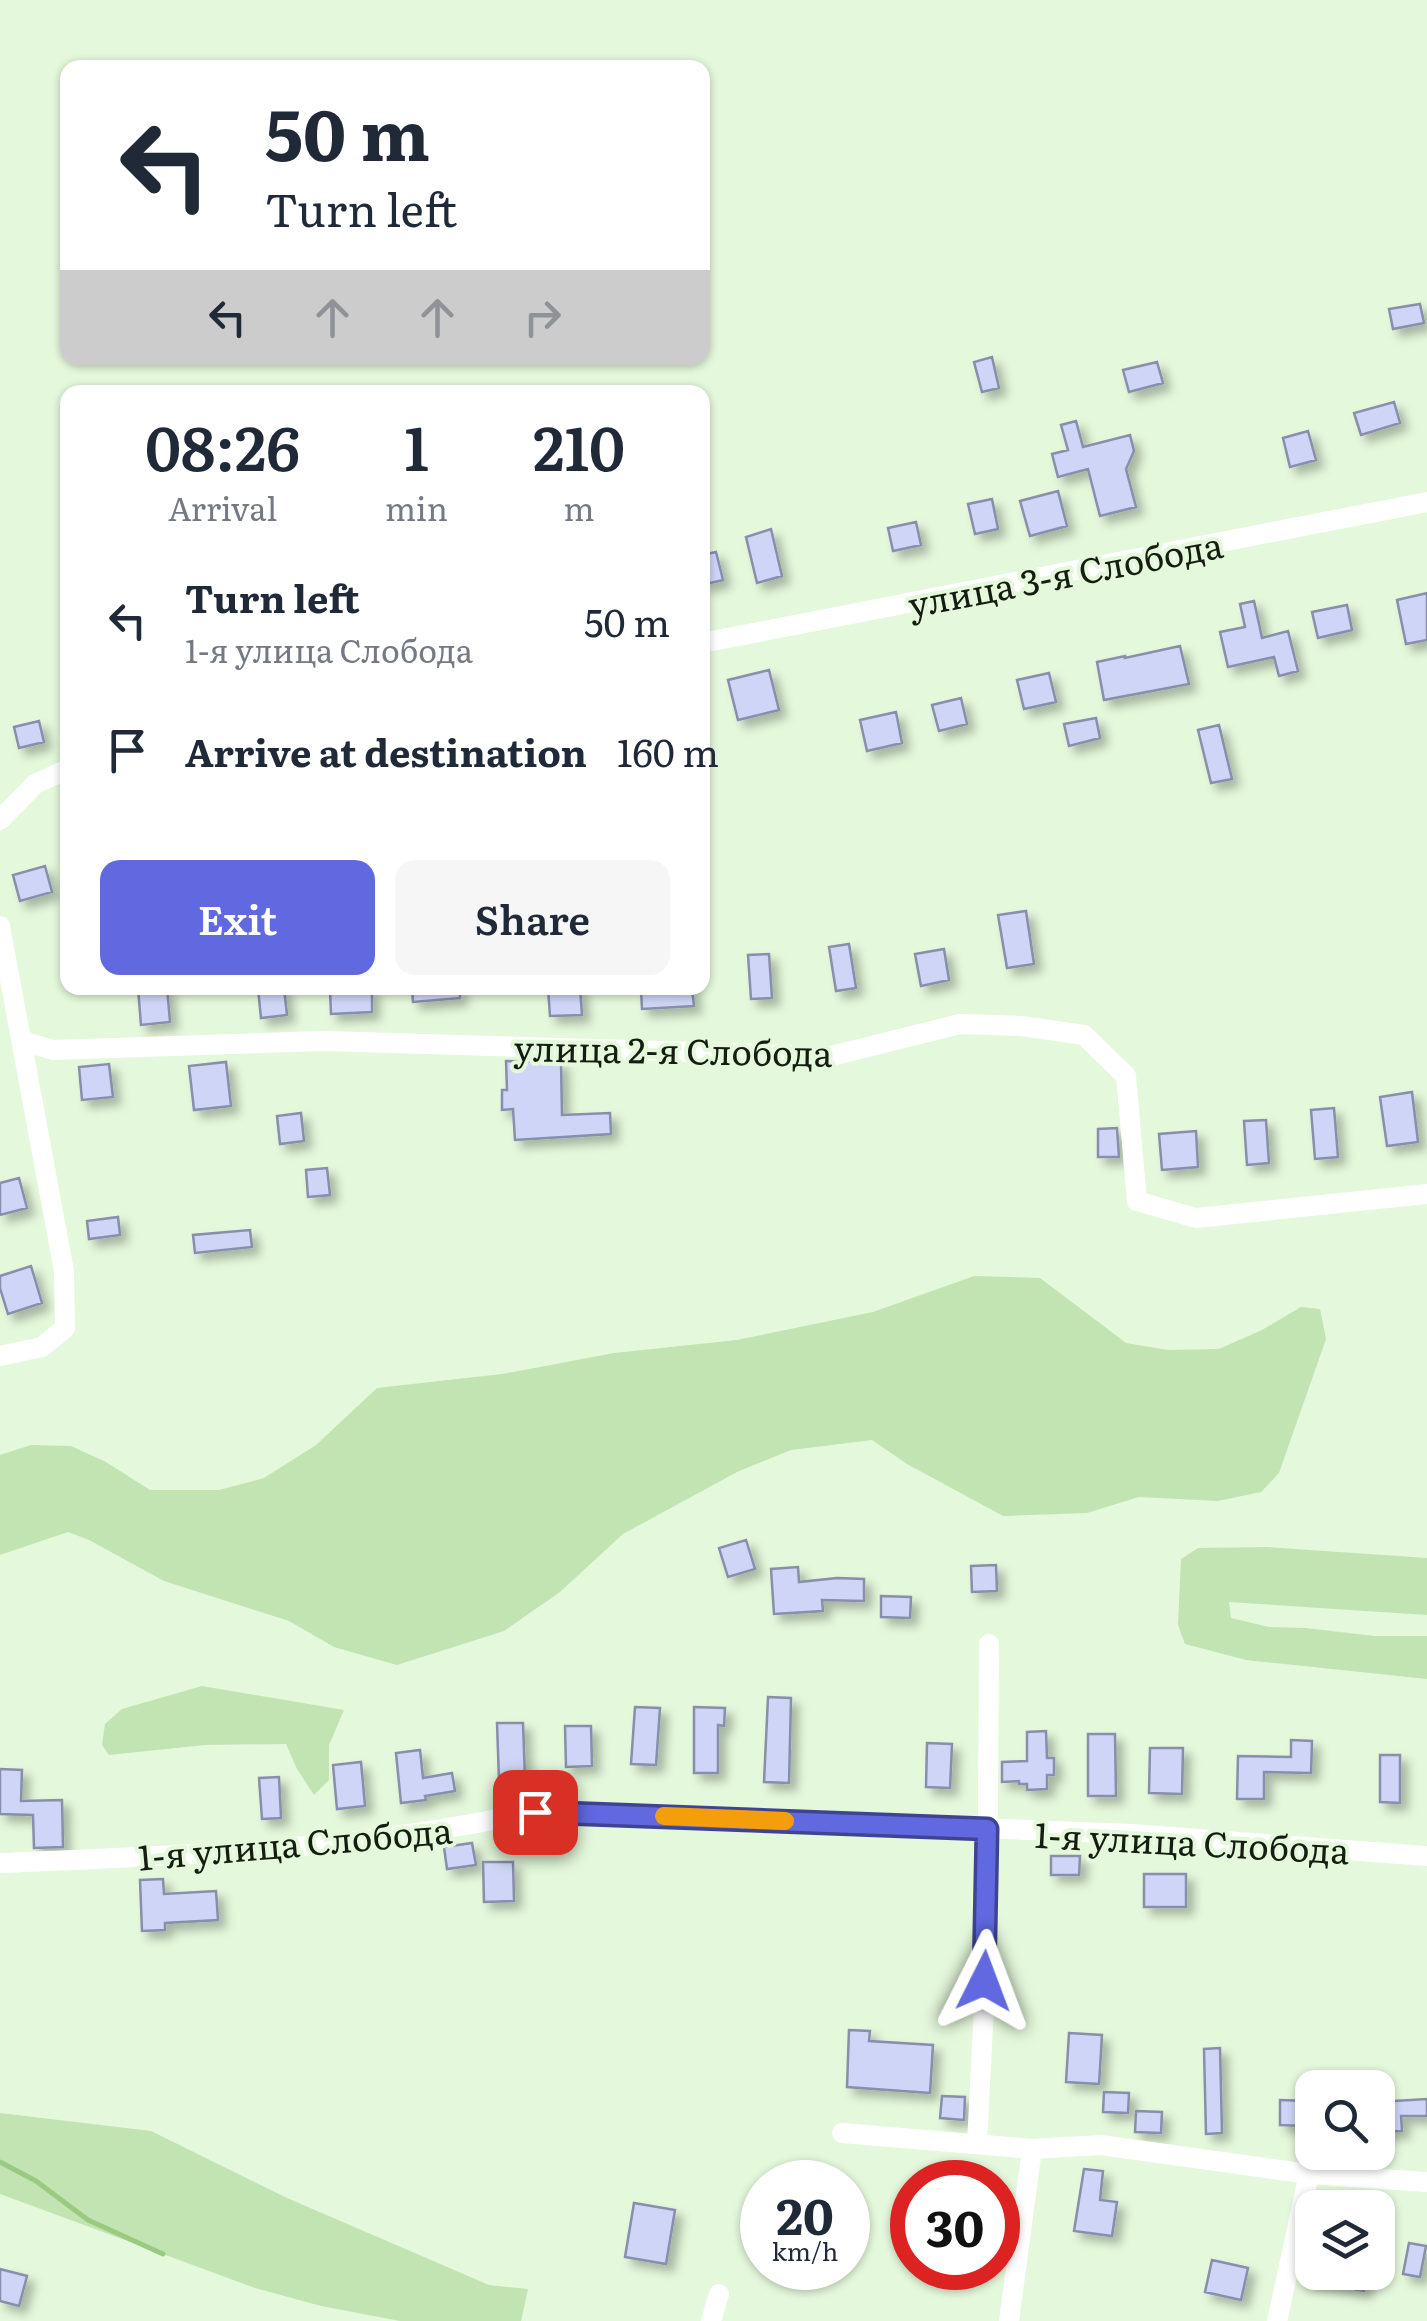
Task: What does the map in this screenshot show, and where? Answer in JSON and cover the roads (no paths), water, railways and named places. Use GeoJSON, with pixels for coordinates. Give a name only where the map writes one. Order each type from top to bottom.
{"type":"FeatureCollection","features":[{"type":"Feature","properties":{"kind":"street","name":"улица 3-я Слобода"},"geometry":{"type":"LineString","coordinates":[[710,642],[1427,502]]}},
{"type":"Feature","properties":{"kind":"street"},"geometry":{"type":"LineString","coordinates":[[0,820],[34,784],[60,773]]}},
{"type":"Feature","properties":{"kind":"street"},"geometry":{"type":"LineString","coordinates":[[0,926],[64,1270],[65,1328],[42,1347],[0,1356]]}},
{"type":"Feature","properties":{"kind":"street","name":"улица 2-я Слобода"},"geometry":{"type":"LineString","coordinates":[[22,1041],[54,1050],[324,1041],[831,1056],[960,1024],[1022,1026],[1084,1035],[1126,1076],[1137,1201],[1196,1218],[1427,1194]]}},
{"type":"Feature","properties":{"kind":"street"},"geometry":{"type":"LineString","coordinates":[[977,2144],[986,1948],[989,1644]]}},
{"type":"Feature","properties":{"kind":"street","name":"1-я улица Слобода"},"geometry":{"type":"LineString","coordinates":[[0,1863],[293,1848],[477,1824],[535,1812],[1132,1834],[1427,1856]]}},
{"type":"Feature","properties":{"kind":"street"},"geometry":{"type":"LineString","coordinates":[[842,2133],[1032,2149],[1102,2145],[1310,2174],[1427,2182]]}},
{"type":"Feature","properties":{"kind":"street"},"geometry":{"type":"LineString","coordinates":[[1009,2321],[1032,2149]]}},
{"type":"Feature","properties":{"kind":"street"},"geometry":{"type":"LineString","coordinates":[[1277,2321],[1310,2174]]}},
{"type":"Feature","properties":{"kind":"street"},"geometry":{"type":"LineString","coordinates":[[711,2321],[719,2294]]}},
{"type":"Feature","properties":{"kind":"waterway"},"geometry":{"type":"LineString","coordinates":[[0,2162],[36,2181],[88,2220],[163,2254]]}}]}
